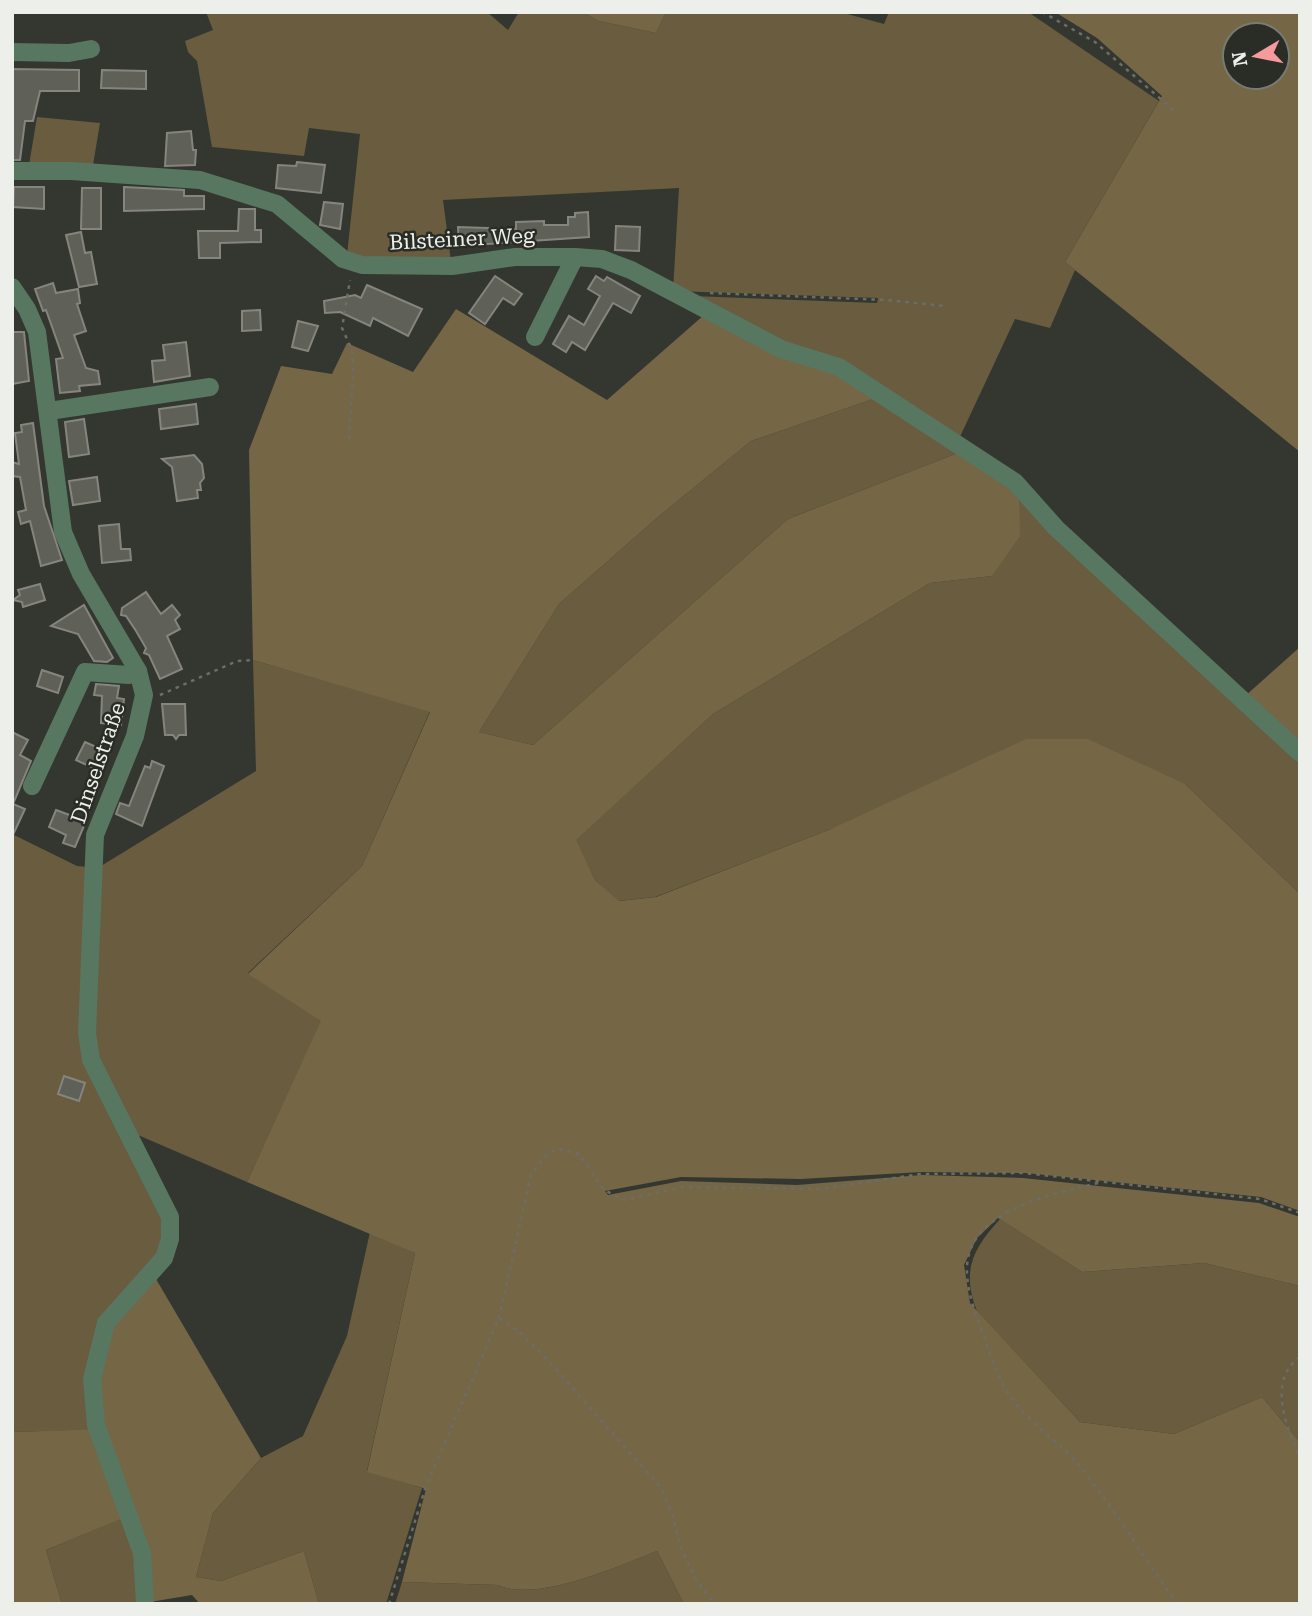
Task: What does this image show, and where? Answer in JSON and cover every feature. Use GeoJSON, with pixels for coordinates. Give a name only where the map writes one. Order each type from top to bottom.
{"type":"FeatureCollection","features":[{"type":"Feature","properties":{"kind":"street"},"geometry":{"type":"LineString","coordinates":[[12,52],[69,52],[91,49]]}},
{"type":"Feature","properties":{"kind":"street","name":"Bilsteiner Weg"},"geometry":{"type":"LineString","coordinates":[[12,171],[71,171],[200,180],[277,204],[343,259],[353,262],[400,267],[439,266],[515,257],[575,257],[602,259],[631,270],[780,349],[839,367],[1015,482],[1056,528],[1300,753]]}},
{"type":"Feature","properties":{"kind":"street"},"geometry":{"type":"LineString","coordinates":[[535,337],[575,257]]}},
{"type":"Feature","properties":{"kind":"street","name":"Dinselstraße"},"geometry":{"type":"LineString","coordinates":[[12,287],[27,309],[37,332],[63,532],[71,555],[138,671],[144,700],[135,736],[98,825],[94,847],[88,1047],[115,1109],[170,1217],[171,1229],[164,1258],[106,1323],[92,1378],[96,1425],[142,1552],[145,1604]]}},
{"type":"Feature","properties":{"kind":"street"},"geometry":{"type":"LineString","coordinates":[[49,411],[210,387]]}},
{"type":"Feature","properties":{"kind":"street"},"geometry":{"type":"LineString","coordinates":[[32,786],[85,672],[130,675],[138,671]]}},
{"type":"Feature","properties":{"kind":"path"},"geometry":{"type":"LineString","coordinates":[[1042,12],[1095,42],[1178,114]]}},
{"type":"Feature","properties":{"kind":"path"},"geometry":{"type":"LineString","coordinates":[[349,439],[352,350],[342,328],[353,262]]}},
{"type":"Feature","properties":{"kind":"path"},"geometry":{"type":"LineString","coordinates":[[679,296],[728,293],[887,300],[944,306]]}},
{"type":"Feature","properties":{"kind":"path"},"geometry":{"type":"LineString","coordinates":[[144,700],[237,662],[253,660]]}},
{"type":"Feature","properties":{"kind":"path"},"geometry":{"type":"LineString","coordinates":[[389,1604],[426,1486],[499,1318],[531,1175],[538,1161],[558,1149],[579,1154],[604,1190],[624,1200],[683,1187],[820,1189],[920,1174],[1024,1173],[1063,1175],[1099,1182],[1260,1199],[1300,1213]]}},
{"type":"Feature","properties":{"kind":"path"},"geometry":{"type":"LineString","coordinates":[[1099,1182],[1018,1205],[999,1218],[987,1228],[970,1253],[967,1266],[969,1287],[1005,1388],[1018,1406],[1077,1463],[1177,1604]]}},
{"type":"Feature","properties":{"kind":"path"},"geometry":{"type":"LineString","coordinates":[[499,1318],[520,1332],[547,1359],[662,1489],[674,1519],[680,1546],[696,1579],[714,1604]]}},
{"type":"Feature","properties":{"kind":"path"},"geometry":{"type":"LineString","coordinates":[[1300,1357],[1286,1369],[1280,1388],[1287,1427],[1300,1457]]}},
{"type":"Feature","properties":{"kind":"shaded area"},"geometry":{"type":"Polygon","coordinates":[[[206,12],[487,12],[508,30],[519,12],[582,12],[599,21],[656,33],[666,12],[840,12],[884,24],[889,12],[1028,12],[1159,101],[1065,262],[1075,270],[1050,328],[1015,319],[958,441],[692,296],[877,303],[878,298],[673,291],[679,188],[443,200],[451,261],[398,263],[347,255],[360,134],[309,128],[304,156],[212,147],[197,61],[188,52],[185,41],[213,30],[206,12]]]}},
{"type":"Feature","properties":{"kind":"shaded area"},"geometry":{"type":"Polygon","coordinates":[[[582,12],[666,12],[656,33],[599,21],[582,12]]]}},
{"type":"Feature","properties":{"kind":"shaded area"},"geometry":{"type":"Polygon","coordinates":[[[1055,12],[1300,12],[1300,452],[1065,262],[1162,96],[1097,38],[1055,12]]]}},
{"type":"Feature","properties":{"kind":"shaded area"},"geometry":{"type":"Polygon","coordinates":[[[37,117],[100,123],[93,165],[29,165],[37,117]]]}},
{"type":"Feature","properties":{"kind":"shaded area"},"geometry":{"type":"Polygon","coordinates":[[[456,309],[607,400],[704,315],[834,369],[879,397],[751,441],[658,517],[559,604],[479,732],[533,745],[788,519],[963,451],[1019,489],[1020,536],[992,576],[930,583],[713,714],[576,840],[595,880],[619,901],[656,897],[831,829],[1026,739],[1088,739],[1185,784],[1300,894],[1300,1211],[1261,1197],[1026,1173],[922,1172],[800,1179],[681,1177],[605,1191],[608,1195],[681,1181],[797,1185],[922,1175],[1023,1178],[1259,1203],[1300,1217],[1300,1286],[1204,1263],[1082,1272],[998,1218],[977,1238],[964,1265],[970,1303],[1080,1422],[1174,1434],[1262,1397],[1300,1442],[1300,1604],[684,1604],[657,1551],[578,1580],[534,1589],[402,1582],[426,1489],[367,1472],[415,1253],[247,1182],[321,1021],[248,974],[362,866],[430,712],[253,660],[249,450],[281,366],[332,374],[347,343],[413,372],[456,309]]]}},
{"type":"Feature","properties":{"kind":"shaded area"},"geometry":{"type":"Polygon","coordinates":[[[879,397],[963,451],[788,519],[533,745],[479,732],[559,604],[658,517],[751,441],[879,397]]]}},
{"type":"Feature","properties":{"kind":"shaded area"},"geometry":{"type":"Polygon","coordinates":[[[1019,489],[1300,757],[1300,894],[1185,784],[831,829],[655,897],[618,901],[595,880],[575,840],[713,714],[930,583],[992,576],[1019,489]]]}},
{"type":"Feature","properties":{"kind":"shaded area"},"geometry":{"type":"Polygon","coordinates":[[[1300,647],[1300,749],[1244,697],[1300,647]]]}},
{"type":"Feature","properties":{"kind":"shaded area"},"geometry":{"type":"Polygon","coordinates":[[[253,660],[430,711],[362,866],[248,973],[322,1021],[247,1182],[131,1132],[93,1051],[101,866],[256,771],[253,660]]]}},
{"type":"Feature","properties":{"kind":"shaded area"},"geometry":{"type":"Polygon","coordinates":[[[12,834],[77,866],[88,867],[82,1039],[153,1189],[167,1235],[91,1430],[12,1432],[12,834]]]}},
{"type":"Feature","properties":{"kind":"shaded area"},"geometry":{"type":"Polygon","coordinates":[[[1000,1219],[1082,1272],[1204,1263],[1300,1286],[1300,1442],[1262,1397],[1174,1434],[1080,1422],[977,1311],[970,1284],[972,1261],[983,1240],[1000,1219]]]}},
{"type":"Feature","properties":{"kind":"shaded area"},"geometry":{"type":"Polygon","coordinates":[[[370,1232],[415,1253],[367,1471],[422,1488],[386,1604],[319,1604],[304,1551],[221,1581],[196,1577],[213,1513],[261,1458],[303,1436],[347,1336],[370,1232]]]}},
{"type":"Feature","properties":{"kind":"shaded area"},"geometry":{"type":"Polygon","coordinates":[[[156,1279],[261,1458],[213,1513],[196,1577],[221,1581],[304,1551],[319,1604],[200,1604],[192,1595],[150,1602],[133,1514],[46,1550],[62,1604],[12,1604],[12,1432],[104,1429],[96,1397],[111,1318],[156,1279]]]}},
{"type":"Feature","properties":{"kind":"shaded area"},"geometry":{"type":"Polygon","coordinates":[[[127,1516],[143,1567],[141,1604],[62,1604],[46,1550],[127,1516]]]}},
{"type":"Feature","properties":{"kind":"shaded area"},"geometry":{"type":"Polygon","coordinates":[[[657,1551],[684,1604],[395,1604],[402,1582],[534,1589],[578,1580],[657,1551]]]}},
{"type":"Feature","properties":{"kind":"building"},"geometry":{"type":"Polygon","coordinates":[[[12,69],[79,70],[79,91],[40,91],[33,121],[25,121],[20,160],[12,160],[12,69]]]}},
{"type":"Feature","properties":{"kind":"building"},"geometry":{"type":"Polygon","coordinates":[[[102,70],[146,71],[146,89],[101,88],[102,70]]]}},
{"type":"Feature","properties":{"kind":"building"},"geometry":{"type":"Polygon","coordinates":[[[191,131],[193,150],[196,150],[195,165],[165,166],[167,133],[191,131]]]}},
{"type":"Feature","properties":{"kind":"building"},"geometry":{"type":"Polygon","coordinates":[[[297,162],[325,165],[321,193],[276,188],[278,165],[296,166],[297,162]]]}},
{"type":"Feature","properties":{"kind":"building"},"geometry":{"type":"Polygon","coordinates":[[[14,187],[44,187],[44,209],[13,207],[14,187]]]}},
{"type":"Feature","properties":{"kind":"building"},"geometry":{"type":"Polygon","coordinates":[[[124,187],[184,190],[184,196],[204,196],[204,209],[124,211],[124,187]]]}},
{"type":"Feature","properties":{"kind":"building"},"geometry":{"type":"Polygon","coordinates":[[[82,188],[101,188],[101,229],[81,229],[82,188]]]}},
{"type":"Feature","properties":{"kind":"building"},"geometry":{"type":"Polygon","coordinates":[[[324,202],[343,204],[340,229],[320,225],[324,202]]]}},
{"type":"Feature","properties":{"kind":"building"},"geometry":{"type":"Polygon","coordinates":[[[239,209],[255,209],[255,230],[261,230],[261,242],[220,243],[220,258],[199,258],[198,231],[238,231],[239,209]]]}},
{"type":"Feature","properties":{"kind":"building"},"geometry":{"type":"Polygon","coordinates":[[[588,212],[589,237],[459,246],[458,227],[516,229],[516,222],[544,221],[544,225],[568,225],[568,217],[575,217],[575,213],[588,212]]]}},
{"type":"Feature","properties":{"kind":"building"},"geometry":{"type":"Polygon","coordinates":[[[616,226],[640,227],[639,251],[615,250],[616,226]]]}},
{"type":"Feature","properties":{"kind":"building"},"geometry":{"type":"Polygon","coordinates":[[[81,232],[85,253],[91,252],[97,284],[79,287],[66,235],[81,232]]]}},
{"type":"Feature","properties":{"kind":"building"},"geometry":{"type":"Polygon","coordinates":[[[495,276],[522,294],[514,305],[503,298],[485,324],[469,313],[495,276]]]}},
{"type":"Feature","properties":{"kind":"building"},"geometry":{"type":"Polygon","coordinates":[[[596,276],[604,281],[607,277],[640,296],[631,313],[613,303],[585,350],[572,342],[566,352],[553,344],[569,316],[584,325],[600,296],[588,289],[596,276]]]}},
{"type":"Feature","properties":{"kind":"building"},"geometry":{"type":"Polygon","coordinates":[[[53,283],[56,293],[78,289],[80,303],[77,304],[86,331],[74,335],[86,368],[98,371],[100,384],[79,386],[80,391],[60,393],[56,359],[63,358],[46,310],[43,311],[35,289],[53,283]]]}},
{"type":"Feature","properties":{"kind":"building"},"geometry":{"type":"Polygon","coordinates":[[[367,285],[422,309],[408,336],[373,318],[370,326],[340,312],[325,313],[324,301],[355,295],[361,298],[367,285]]]}},
{"type":"Feature","properties":{"kind":"building"},"geometry":{"type":"Polygon","coordinates":[[[260,310],[261,330],[242,331],[242,311],[260,310]]]}},
{"type":"Feature","properties":{"kind":"building"},"geometry":{"type":"Polygon","coordinates":[[[298,321],[318,326],[308,351],[292,347],[298,321]]]}},
{"type":"Feature","properties":{"kind":"building"},"geometry":{"type":"Polygon","coordinates":[[[12,332],[24,332],[29,381],[12,384],[12,332]]]}},
{"type":"Feature","properties":{"kind":"building"},"geometry":{"type":"Polygon","coordinates":[[[186,342],[190,376],[154,382],[152,361],[165,360],[163,345],[186,342]]]}},
{"type":"Feature","properties":{"kind":"building"},"geometry":{"type":"Polygon","coordinates":[[[196,404],[198,424],[161,429],[159,409],[196,404]]]}},
{"type":"Feature","properties":{"kind":"building"},"geometry":{"type":"Polygon","coordinates":[[[84,419],[89,454],[69,457],[65,422],[84,419]]]}},
{"type":"Feature","properties":{"kind":"building"},"geometry":{"type":"Polygon","coordinates":[[[33,423],[44,506],[62,560],[41,566],[30,521],[21,524],[18,512],[26,510],[20,477],[12,476],[12,462],[19,464],[15,433],[22,432],[21,425],[33,423]]]}},
{"type":"Feature","properties":{"kind":"building"},"geometry":{"type":"Polygon","coordinates":[[[194,455],[202,464],[204,478],[200,483],[201,490],[197,490],[198,498],[177,501],[172,467],[162,459],[194,455]]]}},
{"type":"Feature","properties":{"kind":"building"},"geometry":{"type":"Polygon","coordinates":[[[97,477],[100,501],[73,505],[69,481],[97,477]]]}},
{"type":"Feature","properties":{"kind":"building"},"geometry":{"type":"Polygon","coordinates":[[[119,524],[121,549],[130,549],[131,560],[102,563],[99,526],[119,524]]]}},
{"type":"Feature","properties":{"kind":"building"},"geometry":{"type":"Polygon","coordinates":[[[40,584],[45,600],[23,607],[22,602],[13,600],[20,595],[18,590],[40,584]]]}},
{"type":"Feature","properties":{"kind":"building"},"geometry":{"type":"Polygon","coordinates":[[[146,592],[161,614],[172,605],[180,615],[175,620],[180,629],[167,636],[182,669],[160,679],[149,655],[144,653],[146,648],[136,631],[126,616],[121,615],[122,608],[146,592]]]}},
{"type":"Feature","properties":{"kind":"building"},"geometry":{"type":"Polygon","coordinates":[[[84,605],[113,658],[107,662],[94,661],[78,634],[51,626],[84,605]]]}},
{"type":"Feature","properties":{"kind":"building"},"geometry":{"type":"Polygon","coordinates":[[[42,670],[63,677],[58,693],[37,686],[42,670]]]}},
{"type":"Feature","properties":{"kind":"building"},"geometry":{"type":"Polygon","coordinates":[[[96,684],[119,686],[117,698],[124,699],[121,725],[101,723],[102,696],[94,695],[96,684]]]}},
{"type":"Feature","properties":{"kind":"building"},"geometry":{"type":"Polygon","coordinates":[[[162,704],[185,704],[186,735],[179,735],[176,739],[173,735],[165,735],[162,704]]]}},
{"type":"Feature","properties":{"kind":"building"},"geometry":{"type":"Polygon","coordinates":[[[12,732],[28,740],[20,755],[31,761],[13,804],[25,809],[12,837],[12,732]]]}},
{"type":"Feature","properties":{"kind":"building"},"geometry":{"type":"Polygon","coordinates":[[[85,742],[103,750],[95,769],[76,760],[85,742]]]}},
{"type":"Feature","properties":{"kind":"building"},"geometry":{"type":"Polygon","coordinates":[[[152,761],[164,766],[142,826],[116,814],[120,803],[129,806],[145,766],[150,768],[152,761]]]}},
{"type":"Feature","properties":{"kind":"building"},"geometry":{"type":"Polygon","coordinates":[[[56,810],[86,821],[75,847],[63,843],[66,835],[49,827],[56,810]]]}},
{"type":"Feature","properties":{"kind":"building"},"geometry":{"type":"Polygon","coordinates":[[[64,1076],[85,1083],[79,1101],[58,1094],[64,1076]]]}}]}
